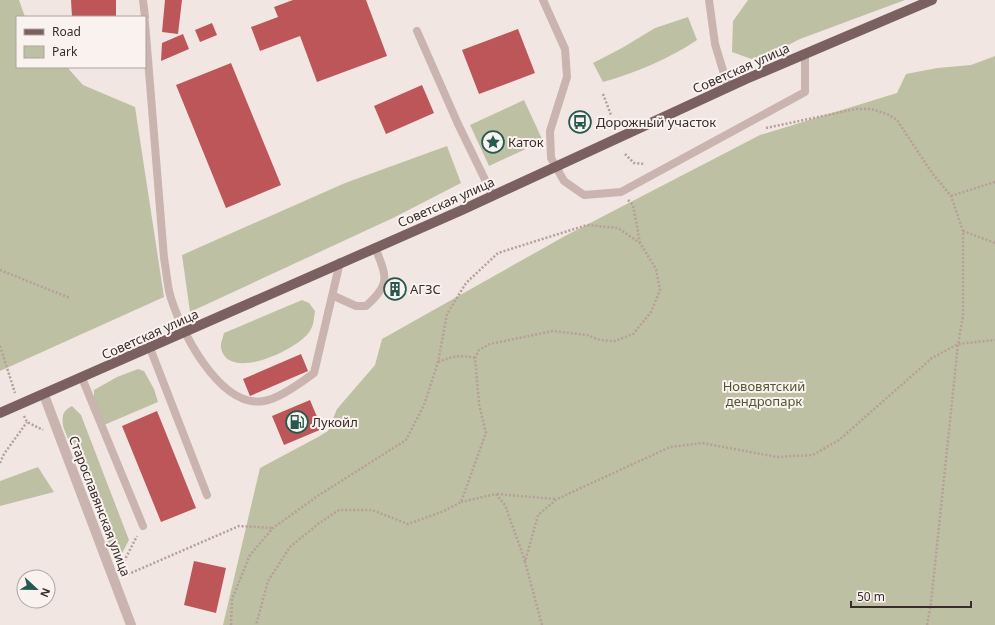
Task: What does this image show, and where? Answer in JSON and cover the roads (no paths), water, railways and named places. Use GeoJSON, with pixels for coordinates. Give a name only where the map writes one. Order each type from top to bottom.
{"type":"FeatureCollection","features":[{"type":"Feature","properties":{"kind":"main road","name":"Советская улица"},"geometry":{"type":"LineString","coordinates":[[0,413],[44,395],[340,262],[493,196],[728,87],[932,0]]}},
{"type":"Feature","properties":{"kind":"street","name":"Старославянская улица"},"geometry":{"type":"LineString","coordinates":[[44,395],[131,625]]}},
{"type":"Feature","properties":{"kind":"lane"},"geometry":{"type":"LineString","coordinates":[[143,0],[145,16]]}},
{"type":"Feature","properties":{"kind":"lane"},"geometry":{"type":"LineString","coordinates":[[543,0],[565,49],[567,77],[550,131],[551,158],[564,181],[584,196],[621,192],[805,92],[805,54]]}},
{"type":"Feature","properties":{"kind":"lane"},"geometry":{"type":"LineString","coordinates":[[710,0],[716,44],[728,87]]}},
{"type":"Feature","properties":{"kind":"lane"},"geometry":{"type":"LineString","coordinates":[[417,31],[458,124],[493,196]]}},
{"type":"Feature","properties":{"kind":"lane"},"geometry":{"type":"LineString","coordinates":[[146,34],[164,258],[169,292],[186,332],[203,362],[228,391],[241,399],[264,401],[272,399],[314,373],[334,296],[340,262]]}},
{"type":"Feature","properties":{"kind":"lane"},"geometry":{"type":"LineString","coordinates":[[334,296],[356,306],[366,306],[377,297],[384,285],[386,275],[375,247]]}},
{"type":"Feature","properties":{"kind":"lane"},"geometry":{"type":"LineString","coordinates":[[150,348],[207,495]]}},
{"type":"Feature","properties":{"kind":"lane"},"geometry":{"type":"LineString","coordinates":[[82,378],[143,526]]}},
{"type":"Feature","properties":{"kind":"place","name":"Дорожный участок"},"geometry":{"type":"Point","coordinates":[580,122]}},
{"type":"Feature","properties":{"kind":"place","name":"Каток"},"geometry":{"type":"Point","coordinates":[493,142]}},
{"type":"Feature","properties":{"kind":"place","name":"АГЗС"},"geometry":{"type":"Point","coordinates":[395,289]}},
{"type":"Feature","properties":{"kind":"place","name":"Лукойл"},"geometry":{"type":"Point","coordinates":[297,422]}},
{"type":"Feature","properties":{"kind":"park label","name":"Нововятский дендропарк"},"geometry":{"type":"Point","coordinates":[764,394]}}]}
